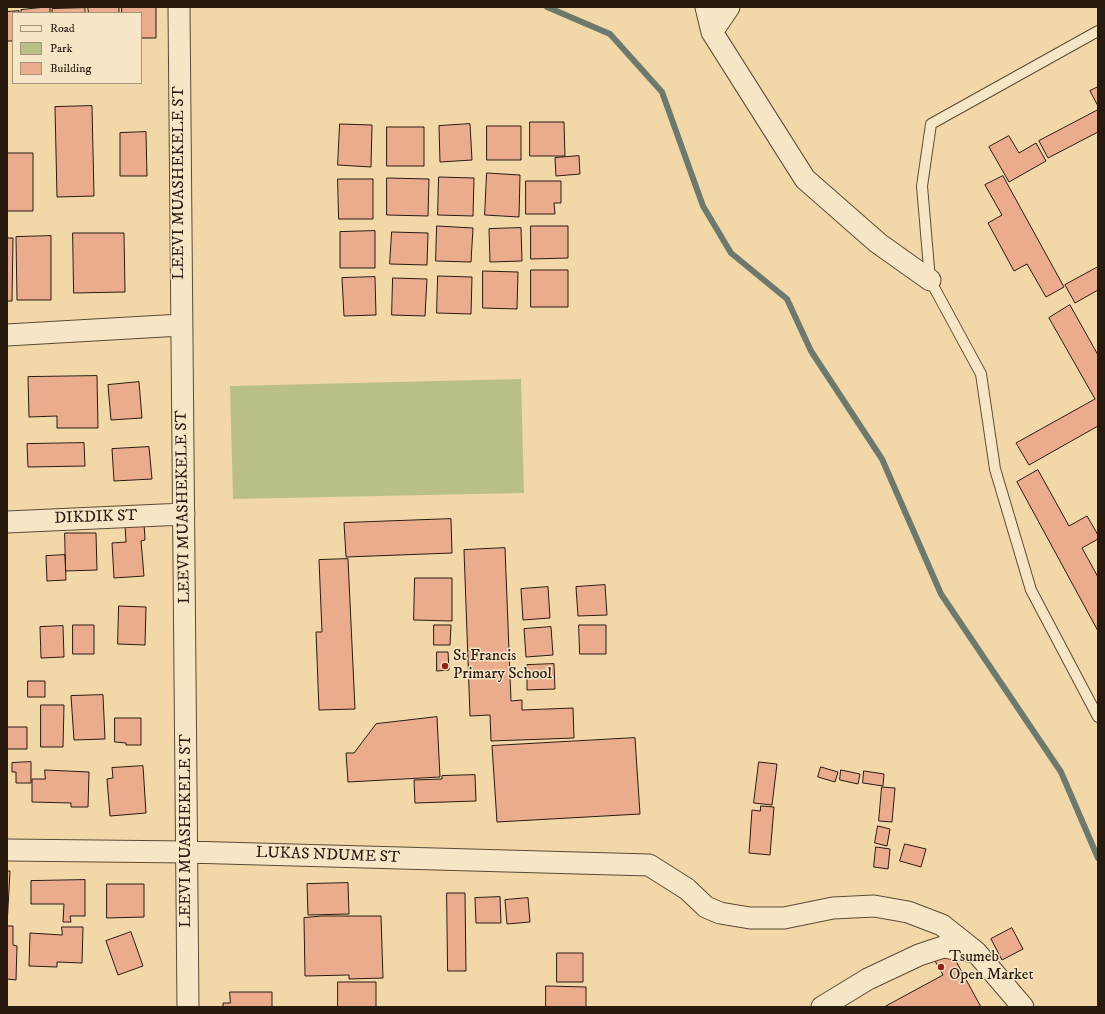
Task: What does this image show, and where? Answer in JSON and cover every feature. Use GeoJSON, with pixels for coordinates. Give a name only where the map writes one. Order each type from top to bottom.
{"type":"FeatureCollection","features":[{"type":"Feature","properties":{"kind":"street","name":"LEEVI MUASHEKELE ST"},"geometry":{"type":"LineString","coordinates":[[179,7],[188,1007]]}},
{"type":"Feature","properties":{"kind":"street"},"geometry":{"type":"LineString","coordinates":[[706,7],[712,32],[806,179],[878,243],[930,280]]}},
{"type":"Feature","properties":{"kind":"street"},"geometry":{"type":"LineString","coordinates":[[712,32],[729,7]]}},
{"type":"Feature","properties":{"kind":"street"},"geometry":{"type":"LineString","coordinates":[[7,335],[182,325]]}},
{"type":"Feature","properties":{"kind":"street","name":"DIKDIK ST"},"geometry":{"type":"LineString","coordinates":[[7,522],[184,514]]}},
{"type":"Feature","properties":{"kind":"street","name":"LUKAS NDUME ST"},"geometry":{"type":"LineString","coordinates":[[7,850],[187,852],[649,865],[687,889],[706,907],[720,913],[750,918],[784,918],[833,908],[874,906],[908,912],[942,925],[976,952]]}},
{"type":"Feature","properties":{"kind":"street"},"geometry":{"type":"LineString","coordinates":[[822,1007],[868,979],[943,947],[976,952],[1023,1007]]}},
{"type":"Feature","properties":{"kind":"lane"},"geometry":{"type":"LineString","coordinates":[[1098,31],[931,124],[922,186],[930,280],[981,374],[995,469],[1031,590],[1098,717]]}},
{"type":"Feature","properties":{"kind":"green space"},"geometry":{"type":"Polygon","coordinates":[[[521,379],[524,493],[233,499],[230,386],[521,379]]]}},
{"type":"Feature","properties":{"kind":"building"},"geometry":{"type":"Polygon","coordinates":[[[50,7],[50,12],[21,12],[21,10],[50,7]]]}},
{"type":"Feature","properties":{"kind":"building"},"geometry":{"type":"Polygon","coordinates":[[[88,7],[119,7],[119,12],[89,12],[88,7]]]}},
{"type":"Feature","properties":{"kind":"building"},"geometry":{"type":"Polygon","coordinates":[[[122,7],[156,7],[156,38],[142,38],[142,12],[122,12],[122,7]]]}},
{"type":"Feature","properties":{"kind":"building"},"geometry":{"type":"Polygon","coordinates":[[[85,8],[85,12],[52,12],[52,9],[85,8]]]}},
{"type":"Feature","properties":{"kind":"building"},"geometry":{"type":"Polygon","coordinates":[[[19,11],[12,12],[12,41],[7,41],[7,12],[19,11]]]}},
{"type":"Feature","properties":{"kind":"building"},"geometry":{"type":"Polygon","coordinates":[[[1098,87],[1098,106],[1090,91],[1098,87]]]}},
{"type":"Feature","properties":{"kind":"building"},"geometry":{"type":"Polygon","coordinates":[[[92,106],[94,196],[57,197],[55,107],[92,106]]]}},
{"type":"Feature","properties":{"kind":"building"},"geometry":{"type":"Polygon","coordinates":[[[1098,110],[1098,132],[1048,158],[1039,141],[1098,110]]]}},
{"type":"Feature","properties":{"kind":"building"},"geometry":{"type":"Polygon","coordinates":[[[530,122],[564,122],[565,156],[530,156],[530,122]]]}},
{"type":"Feature","properties":{"kind":"building"},"geometry":{"type":"Polygon","coordinates":[[[340,124],[372,125],[371,167],[338,165],[340,124]]]}},
{"type":"Feature","properties":{"kind":"building"},"geometry":{"type":"Polygon","coordinates":[[[470,124],[472,160],[440,162],[439,126],[470,124]]]}},
{"type":"Feature","properties":{"kind":"building"},"geometry":{"type":"Polygon","coordinates":[[[487,126],[521,126],[521,160],[487,160],[487,126]]]}},
{"type":"Feature","properties":{"kind":"building"},"geometry":{"type":"Polygon","coordinates":[[[387,127],[424,127],[424,166],[387,166],[387,127]]]}},
{"type":"Feature","properties":{"kind":"building"},"geometry":{"type":"Polygon","coordinates":[[[146,132],[147,176],[120,176],[120,133],[146,132]]]}},
{"type":"Feature","properties":{"kind":"building"},"geometry":{"type":"Polygon","coordinates":[[[1009,136],[1019,153],[1036,143],[1046,161],[1009,182],[989,147],[1009,136]]]}},
{"type":"Feature","properties":{"kind":"building"},"geometry":{"type":"Polygon","coordinates":[[[7,153],[33,153],[33,211],[7,211],[7,153]]]}},
{"type":"Feature","properties":{"kind":"building"},"geometry":{"type":"Polygon","coordinates":[[[579,156],[580,174],[556,176],[555,158],[579,156]]]}},
{"type":"Feature","properties":{"kind":"building"},"geometry":{"type":"Polygon","coordinates":[[[487,173],[520,175],[519,217],[485,215],[487,173]]]}},
{"type":"Feature","properties":{"kind":"building"},"geometry":{"type":"Polygon","coordinates":[[[1003,176],[1064,287],[1046,297],[1027,264],[1014,271],[988,223],[1002,215],[985,185],[1003,176]]]}},
{"type":"Feature","properties":{"kind":"building"},"geometry":{"type":"Polygon","coordinates":[[[439,177],[474,178],[473,216],[438,215],[439,177]]]}},
{"type":"Feature","properties":{"kind":"building"},"geometry":{"type":"Polygon","coordinates":[[[387,178],[429,179],[428,216],[387,215],[387,178]]]}},
{"type":"Feature","properties":{"kind":"building"},"geometry":{"type":"Polygon","coordinates":[[[338,179],[373,179],[373,219],[339,219],[338,179]]]}},
{"type":"Feature","properties":{"kind":"building"},"geometry":{"type":"Polygon","coordinates":[[[526,181],[561,181],[561,203],[554,203],[555,214],[526,214],[526,181]]]}},
{"type":"Feature","properties":{"kind":"building"},"geometry":{"type":"Polygon","coordinates":[[[437,226],[473,228],[471,262],[436,261],[437,226]]]}},
{"type":"Feature","properties":{"kind":"building"},"geometry":{"type":"Polygon","coordinates":[[[531,226],[568,226],[568,258],[531,259],[531,226]]]}},
{"type":"Feature","properties":{"kind":"building"},"geometry":{"type":"Polygon","coordinates":[[[521,228],[522,261],[490,262],[489,229],[521,228]]]}},
{"type":"Feature","properties":{"kind":"building"},"geometry":{"type":"Polygon","coordinates":[[[375,231],[375,268],[340,268],[340,232],[375,231]]]}},
{"type":"Feature","properties":{"kind":"building"},"geometry":{"type":"Polygon","coordinates":[[[392,232],[428,233],[427,265],[390,264],[392,232]]]}},
{"type":"Feature","properties":{"kind":"building"},"geometry":{"type":"Polygon","coordinates":[[[73,233],[124,233],[125,292],[74,293],[73,233]]]}},
{"type":"Feature","properties":{"kind":"building"},"geometry":{"type":"Polygon","coordinates":[[[51,236],[51,300],[17,300],[16,237],[51,236]]]}},
{"type":"Feature","properties":{"kind":"building"},"geometry":{"type":"Polygon","coordinates":[[[7,238],[13,238],[12,301],[7,301],[7,238]]]}},
{"type":"Feature","properties":{"kind":"building"},"geometry":{"type":"Polygon","coordinates":[[[1098,267],[1098,290],[1075,303],[1065,285],[1098,267]]]}},
{"type":"Feature","properties":{"kind":"building"},"geometry":{"type":"Polygon","coordinates":[[[531,270],[568,270],[568,307],[531,307],[531,270]]]}},
{"type":"Feature","properties":{"kind":"building"},"geometry":{"type":"Polygon","coordinates":[[[483,271],[518,272],[517,309],[483,308],[483,271]]]}},
{"type":"Feature","properties":{"kind":"building"},"geometry":{"type":"Polygon","coordinates":[[[438,276],[472,277],[471,314],[437,313],[438,276]]]}},
{"type":"Feature","properties":{"kind":"building"},"geometry":{"type":"Polygon","coordinates":[[[375,277],[376,315],[344,316],[342,278],[375,277]]]}},
{"type":"Feature","properties":{"kind":"building"},"geometry":{"type":"Polygon","coordinates":[[[393,278],[427,279],[425,316],[392,315],[393,278]]]}},
{"type":"Feature","properties":{"kind":"building"},"geometry":{"type":"Polygon","coordinates":[[[1070,305],[1098,355],[1098,426],[1029,465],[1016,443],[1095,399],[1049,318],[1070,305]]]}},
{"type":"Feature","properties":{"kind":"building"},"geometry":{"type":"Polygon","coordinates":[[[97,376],[98,428],[57,428],[57,416],[29,417],[28,377],[97,376]]]}},
{"type":"Feature","properties":{"kind":"building"},"geometry":{"type":"Polygon","coordinates":[[[139,382],[142,418],[111,420],[108,385],[139,382]]]}},
{"type":"Feature","properties":{"kind":"building"},"geometry":{"type":"Polygon","coordinates":[[[84,443],[85,466],[28,467],[27,444],[84,443]]]}},
{"type":"Feature","properties":{"kind":"building"},"geometry":{"type":"Polygon","coordinates":[[[149,447],[152,479],[114,481],[112,449],[149,447]]]}},
{"type":"Feature","properties":{"kind":"building"},"geometry":{"type":"Polygon","coordinates":[[[1038,470],[1069,526],[1087,516],[1098,535],[1098,539],[1082,548],[1098,577],[1098,631],[1017,482],[1038,470]]]}},
{"type":"Feature","properties":{"kind":"building"},"geometry":{"type":"Polygon","coordinates":[[[451,519],[452,553],[346,557],[344,523],[451,519]]]}},
{"type":"Feature","properties":{"kind":"building"},"geometry":{"type":"Polygon","coordinates":[[[144,523],[145,540],[141,541],[144,576],[114,578],[112,543],[126,542],[125,525],[144,523]]]}},
{"type":"Feature","properties":{"kind":"building"},"geometry":{"type":"Polygon","coordinates":[[[65,533],[96,533],[97,570],[66,571],[65,533]]]}},
{"type":"Feature","properties":{"kind":"building"},"geometry":{"type":"Polygon","coordinates":[[[505,548],[511,701],[522,700],[522,710],[573,708],[574,738],[491,741],[490,715],[470,716],[464,550],[505,548]]]}},
{"type":"Feature","properties":{"kind":"building"},"geometry":{"type":"Polygon","coordinates":[[[65,555],[66,580],[47,581],[46,556],[65,555]]]}},
{"type":"Feature","properties":{"kind":"building"},"geometry":{"type":"Polygon","coordinates":[[[348,559],[355,709],[319,710],[316,632],[322,632],[319,560],[348,559]]]}},
{"type":"Feature","properties":{"kind":"building"},"geometry":{"type":"Polygon","coordinates":[[[415,578],[452,578],[452,621],[414,620],[415,578]]]}},
{"type":"Feature","properties":{"kind":"building"},"geometry":{"type":"Polygon","coordinates":[[[605,585],[607,615],[578,616],[576,587],[605,585]]]}},
{"type":"Feature","properties":{"kind":"building"},"geometry":{"type":"Polygon","coordinates":[[[548,587],[550,618],[523,620],[521,589],[548,587]]]}},
{"type":"Feature","properties":{"kind":"building"},"geometry":{"type":"Polygon","coordinates":[[[119,606],[146,607],[145,645],[118,644],[119,606]]]}},
{"type":"Feature","properties":{"kind":"building"},"geometry":{"type":"Polygon","coordinates":[[[73,625],[94,625],[94,654],[73,654],[73,625]]]}},
{"type":"Feature","properties":{"kind":"building"},"geometry":{"type":"Polygon","coordinates":[[[434,625],[451,625],[450,645],[434,645],[434,625]]]}},
{"type":"Feature","properties":{"kind":"building"},"geometry":{"type":"Polygon","coordinates":[[[579,625],[606,625],[606,654],[580,654],[579,625]]]}},
{"type":"Feature","properties":{"kind":"building"},"geometry":{"type":"Polygon","coordinates":[[[63,626],[64,657],[41,658],[40,627],[63,626]]]}},
{"type":"Feature","properties":{"kind":"building"},"geometry":{"type":"Polygon","coordinates":[[[551,627],[553,655],[526,657],[524,629],[551,627]]]}},
{"type":"Feature","properties":{"kind":"building"},"geometry":{"type":"Polygon","coordinates":[[[437,652],[448,652],[449,670],[437,671],[437,652]]]}},
{"type":"Feature","properties":{"kind":"building"},"geometry":{"type":"Polygon","coordinates":[[[554,664],[555,689],[527,690],[527,665],[554,664]]]}},
{"type":"Feature","properties":{"kind":"building"},"geometry":{"type":"Polygon","coordinates":[[[28,681],[45,681],[45,697],[28,697],[28,681]]]}},
{"type":"Feature","properties":{"kind":"building"},"geometry":{"type":"Polygon","coordinates":[[[103,695],[105,739],[74,740],[71,696],[103,695]]]}},
{"type":"Feature","properties":{"kind":"building"},"geometry":{"type":"Polygon","coordinates":[[[41,705],[64,705],[63,747],[41,747],[41,705]]]}},
{"type":"Feature","properties":{"kind":"building"},"geometry":{"type":"Polygon","coordinates":[[[437,717],[440,777],[348,782],[346,753],[354,753],[376,724],[437,717]]]}},
{"type":"Feature","properties":{"kind":"building"},"geometry":{"type":"Polygon","coordinates":[[[115,718],[141,718],[141,745],[126,745],[126,743],[115,742],[115,718]]]}},
{"type":"Feature","properties":{"kind":"building"},"geometry":{"type":"Polygon","coordinates":[[[7,727],[27,727],[27,749],[7,749],[7,727]]]}},
{"type":"Feature","properties":{"kind":"building"},"geometry":{"type":"Polygon","coordinates":[[[635,738],[640,814],[497,822],[492,746],[635,738]]]}},
{"type":"Feature","properties":{"kind":"building"},"geometry":{"type":"Polygon","coordinates":[[[31,762],[31,783],[16,783],[16,772],[12,772],[12,763],[31,762]]]}},
{"type":"Feature","properties":{"kind":"building"},"geometry":{"type":"Polygon","coordinates":[[[759,762],[777,764],[772,805],[754,803],[759,762]]]}},
{"type":"Feature","properties":{"kind":"building"},"geometry":{"type":"Polygon","coordinates":[[[143,766],[146,813],[110,816],[107,779],[113,778],[112,768],[143,766]]]}},
{"type":"Feature","properties":{"kind":"building"},"geometry":{"type":"Polygon","coordinates":[[[821,767],[838,772],[835,782],[818,777],[821,767]]]}},
{"type":"Feature","properties":{"kind":"building"},"geometry":{"type":"Polygon","coordinates":[[[45,770],[89,772],[88,807],[71,807],[71,803],[32,802],[32,779],[45,779],[45,770]]]}},
{"type":"Feature","properties":{"kind":"building"},"geometry":{"type":"Polygon","coordinates":[[[841,770],[860,774],[858,784],[840,780],[841,770]]]}},
{"type":"Feature","properties":{"kind":"building"},"geometry":{"type":"Polygon","coordinates":[[[864,771],[884,774],[883,786],[863,783],[864,771]]]}},
{"type":"Feature","properties":{"kind":"building"},"geometry":{"type":"Polygon","coordinates":[[[475,775],[476,801],[415,803],[414,780],[442,779],[442,776],[475,775]]]}},
{"type":"Feature","properties":{"kind":"building"},"geometry":{"type":"Polygon","coordinates":[[[882,787],[895,788],[892,822],[879,821],[882,787]]]}},
{"type":"Feature","properties":{"kind":"building"},"geometry":{"type":"Polygon","coordinates":[[[761,806],[774,807],[770,855],[749,853],[752,810],[760,811],[761,806]]]}},
{"type":"Feature","properties":{"kind":"building"},"geometry":{"type":"Polygon","coordinates":[[[878,826],[890,829],[887,846],[875,843],[878,826]]]}},
{"type":"Feature","properties":{"kind":"building"},"geometry":{"type":"Polygon","coordinates":[[[905,844],[926,849],[921,867],[900,861],[905,844]]]}},
{"type":"Feature","properties":{"kind":"building"},"geometry":{"type":"Polygon","coordinates":[[[876,847],[890,849],[888,869],[874,867],[876,847]]]}},
{"type":"Feature","properties":{"kind":"building"},"geometry":{"type":"Polygon","coordinates":[[[7,871],[10,871],[7,926],[7,871]]]}},
{"type":"Feature","properties":{"kind":"building"},"geometry":{"type":"Polygon","coordinates":[[[85,880],[85,916],[70,916],[71,922],[63,922],[64,904],[31,904],[31,881],[85,880]]]}},
{"type":"Feature","properties":{"kind":"building"},"geometry":{"type":"Polygon","coordinates":[[[348,883],[349,914],[308,915],[307,884],[348,883]]]}},
{"type":"Feature","properties":{"kind":"building"},"geometry":{"type":"Polygon","coordinates":[[[107,884],[144,884],[144,917],[107,918],[107,884]]]}},
{"type":"Feature","properties":{"kind":"building"},"geometry":{"type":"Polygon","coordinates":[[[447,893],[465,893],[466,971],[448,971],[447,893]]]}},
{"type":"Feature","properties":{"kind":"building"},"geometry":{"type":"Polygon","coordinates":[[[500,897],[501,923],[476,923],[475,898],[500,897]]]}},
{"type":"Feature","properties":{"kind":"building"},"geometry":{"type":"Polygon","coordinates":[[[528,898],[530,922],[507,924],[505,900],[528,898]]]}},
{"type":"Feature","properties":{"kind":"building"},"geometry":{"type":"Polygon","coordinates":[[[322,916],[381,916],[383,978],[349,979],[349,975],[305,976],[304,918],[322,916]]]}},
{"type":"Feature","properties":{"kind":"building"},"geometry":{"type":"Polygon","coordinates":[[[7,926],[13,926],[13,945],[17,946],[16,980],[7,979],[7,926]]]}},
{"type":"Feature","properties":{"kind":"building"},"geometry":{"type":"Polygon","coordinates":[[[62,927],[83,927],[82,963],[57,962],[57,967],[29,966],[30,933],[62,935],[62,927]]]}},
{"type":"Feature","properties":{"kind":"building"},"geometry":{"type":"Polygon","coordinates":[[[1012,928],[1023,949],[1002,960],[991,939],[1012,928]]]}},
{"type":"Feature","properties":{"kind":"building"},"geometry":{"type":"Polygon","coordinates":[[[131,932],[143,966],[118,975],[106,941],[131,932]]]}},
{"type":"Feature","properties":{"kind":"building"},"geometry":{"type":"Polygon","coordinates":[[[951,952],[981,1007],[884,1007],[943,975],[935,961],[951,952]]]}},
{"type":"Feature","properties":{"kind":"building"},"geometry":{"type":"Polygon","coordinates":[[[557,953],[583,953],[583,982],[557,982],[557,953]]]}},
{"type":"Feature","properties":{"kind":"building"},"geometry":{"type":"Polygon","coordinates":[[[338,982],[376,982],[376,1007],[338,1007],[338,982]]]}},
{"type":"Feature","properties":{"kind":"building"},"geometry":{"type":"Polygon","coordinates":[[[546,986],[586,987],[586,1007],[546,1007],[546,986]]]}},
{"type":"Feature","properties":{"kind":"building"},"geometry":{"type":"Polygon","coordinates":[[[230,992],[272,992],[272,1007],[223,1007],[223,1003],[230,1003],[230,992]]]}},
{"type":"Feature","properties":{"kind":"waterway"},"geometry":{"type":"LineString","coordinates":[[547,7],[610,34],[662,92],[703,206],[731,253],[787,299],[811,351],[882,459],[941,594],[1061,772],[1098,858]]}},
{"type":"Feature","properties":{"kind":"place","name":"St Francis Primary School"},"geometry":{"type":"Point","coordinates":[445,666]}},
{"type":"Feature","properties":{"kind":"place","name":"Tsumeb Open Market"},"geometry":{"type":"Point","coordinates":[941,967]}}]}
